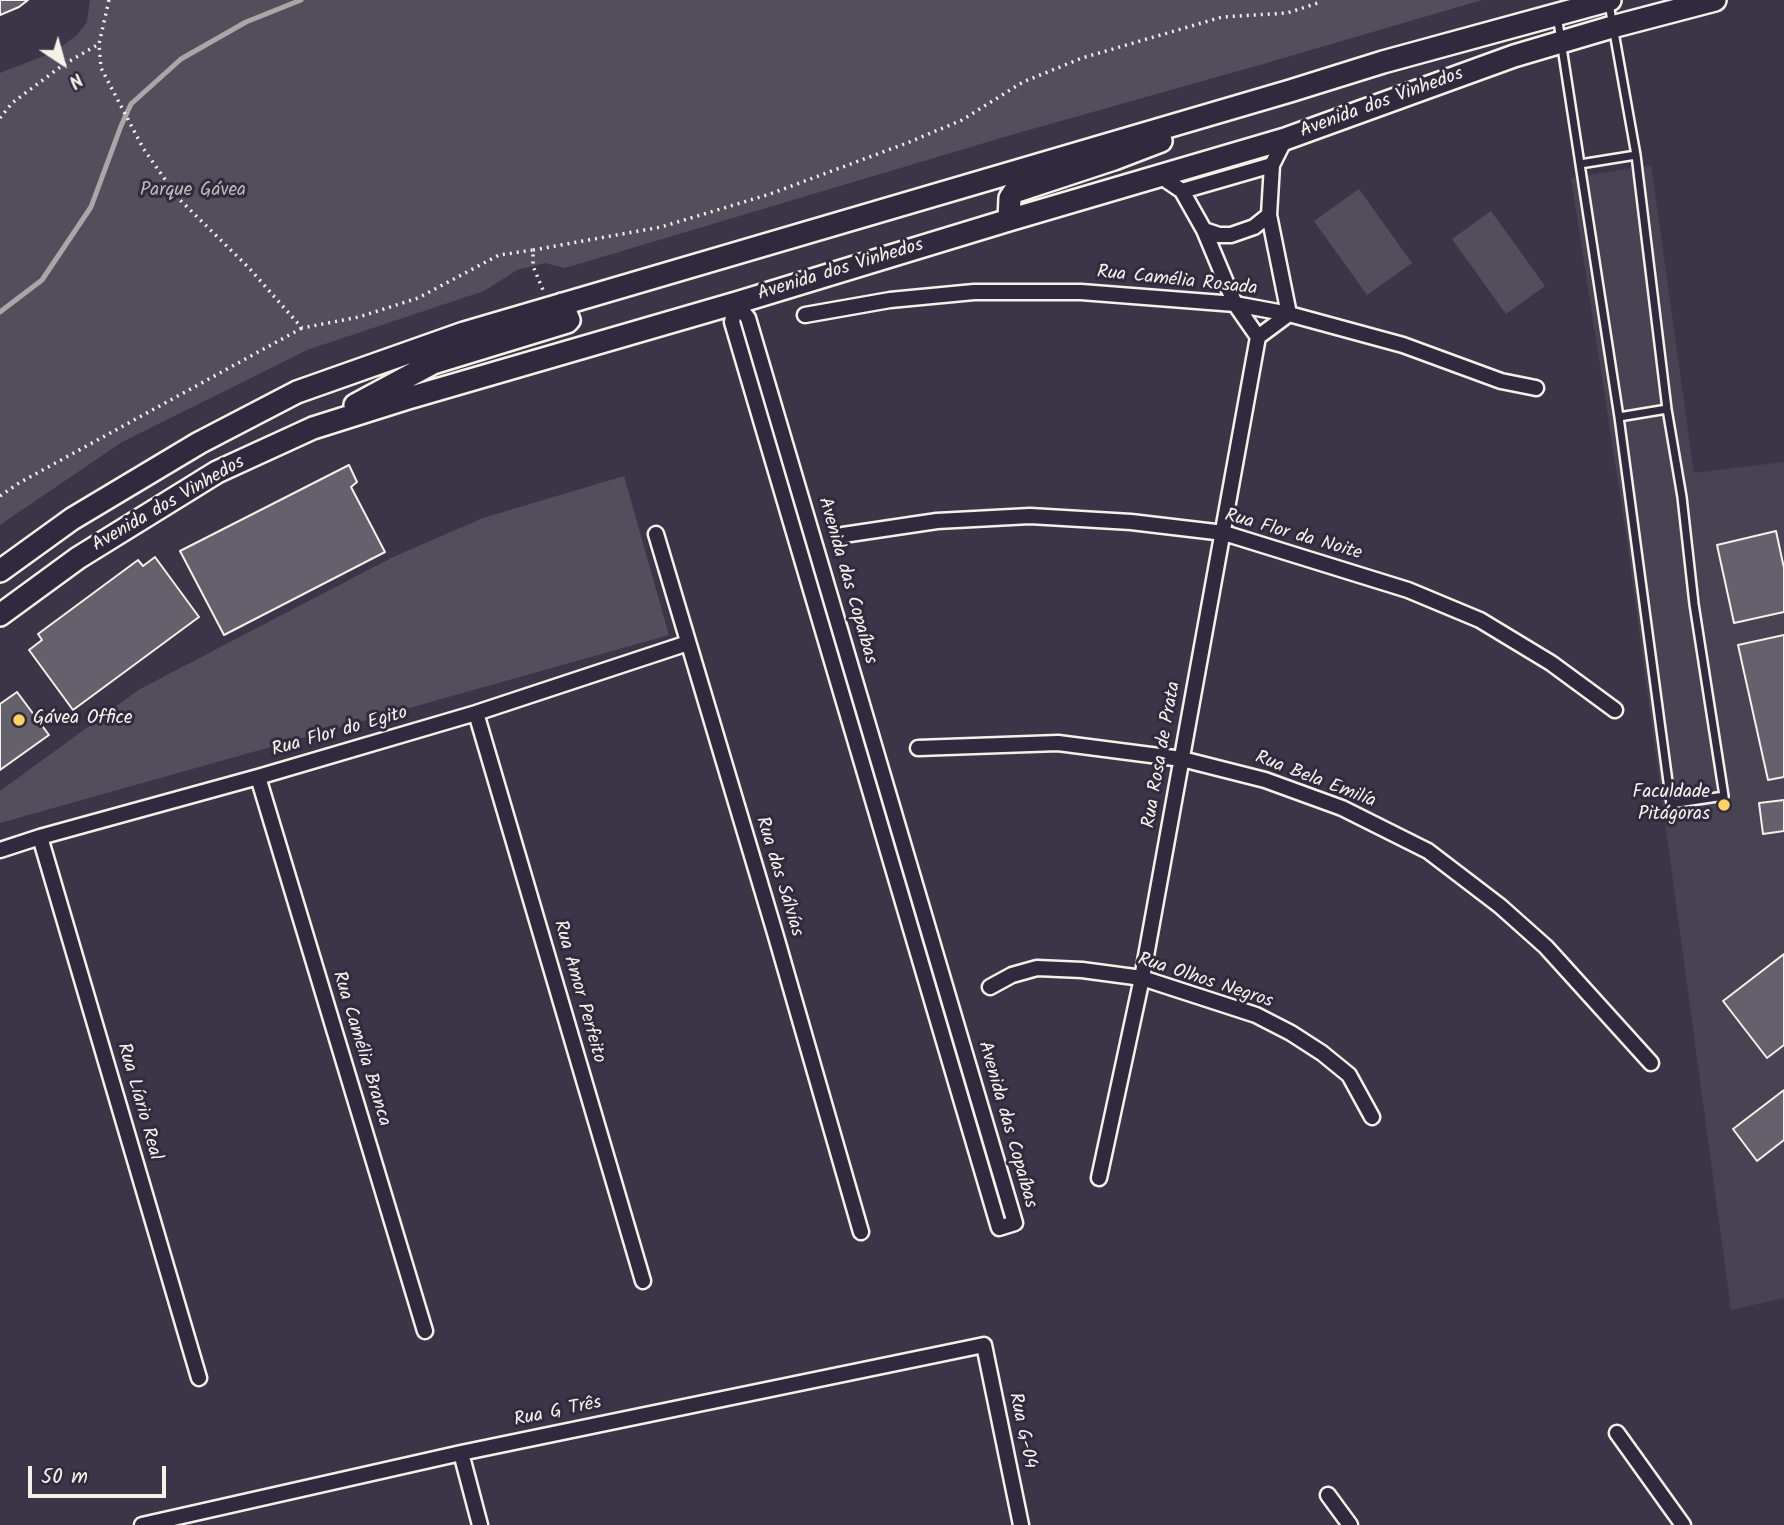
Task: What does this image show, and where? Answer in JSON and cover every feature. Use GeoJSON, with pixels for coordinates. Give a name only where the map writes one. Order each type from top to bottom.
{"type":"FeatureCollection","features":[{"type":"Feature","properties":{"kind":"main road","name":"Avenida dos Vinhedos"},"geometry":{"type":"LineString","coordinates":[[0,571],[72,519],[199,443],[297,392],[464,333],[1383,62],[1609,0]]}},
{"type":"Feature","properties":{"kind":"main road","name":"Avenida dos Vinhedos"},"geometry":{"type":"LineString","coordinates":[[0,615],[78,558],[217,472],[313,428],[1285,139],[1514,56],[1715,0]]}},
{"type":"Feature","properties":{"kind":"main road"},"geometry":{"type":"LineString","coordinates":[[1009,220],[1010,198],[1014,192],[1114,159],[1290,91]]}},
{"type":"Feature","properties":{"kind":"main road"},"geometry":{"type":"LineString","coordinates":[[313,428],[433,363],[567,322],[569,320],[556,306]]}},
{"type":"Feature","properties":{"kind":"street"},"geometry":{"type":"LineString","coordinates":[[1160,176],[1182,191],[1204,230],[1236,304],[1258,337],[1289,314],[1269,215],[1272,164],[1285,139]]}},
{"type":"Feature","properties":{"kind":"street"},"geometry":{"type":"LineString","coordinates":[[1182,191],[1272,164]]}},
{"type":"Feature","properties":{"kind":"street"},"geometry":{"type":"LineString","coordinates":[[1204,230],[1219,235],[1231,235],[1254,227],[1269,215]]}},
{"type":"Feature","properties":{"kind":"street","name":"Rua Camélia Rosada"},"geometry":{"type":"LineString","coordinates":[[805,315],[890,300],[974,292],[1081,292],[1236,304],[1289,314],[1403,345],[1501,381],[1536,388]]}},
{"type":"Feature","properties":{"kind":"street","name":"Avenida das Copaíbas"},"geometry":{"type":"LineString","coordinates":[[736,303],[748,318],[1014,1223],[999,1228],[732,322],[736,303]]}},
{"type":"Feature","properties":{"kind":"street","name":"Rua Rosa de Prata"},"geometry":{"type":"LineString","coordinates":[[1099,1178],[1142,978],[1258,337]]}},
{"type":"Feature","properties":{"kind":"street","name":"Rua Flor da Noite"},"geometry":{"type":"LineString","coordinates":[[843,535],[937,522],[1030,516],[1224,533],[1408,590],[1480,620],[1551,663],[1615,710]]}},
{"type":"Feature","properties":{"kind":"street","name":"Rua das Sálvías"},"geometry":{"type":"LineString","coordinates":[[656,534],[775,933],[860,1232]]}},
{"type":"Feature","properties":{"kind":"street","name":"Rua Flor do Egito"},"geometry":{"type":"LineString","coordinates":[[0,850],[475,713],[688,643]]}},
{"type":"Feature","properties":{"kind":"street","name":"Rua Amor Perfeito"},"geometry":{"type":"LineString","coordinates":[[475,713],[643,1281]]}},
{"type":"Feature","properties":{"kind":"street","name":"Rua Bela Emilía"},"geometry":{"type":"LineString","coordinates":[[918,748],[1058,743],[1182,759],[1265,780],[1342,808],[1428,851],[1500,906],[1546,947],[1651,1063]]}},
{"type":"Feature","properties":{"kind":"street","name":"Rua Camélia Branca"},"geometry":{"type":"LineString","coordinates":[[258,777],[425,1331]]}},
{"type":"Feature","properties":{"kind":"street","name":"Rua Líario Real"},"geometry":{"type":"LineString","coordinates":[[40,837],[199,1378]]}},
{"type":"Feature","properties":{"kind":"street","name":"Rua Olhos Negros"},"geometry":{"type":"LineString","coordinates":[[990,987],[1012,975],[1037,968],[1082,970],[1142,978],[1256,1015],[1291,1033],[1349,1075],[1372,1116]]}},
{"type":"Feature","properties":{"kind":"street","name":"Rua G Três"},"geometry":{"type":"LineString","coordinates":[[142,1525],[461,1453],[984,1345]]}},
{"type":"Feature","properties":{"kind":"street","name":"Rua G-04"},"geometry":{"type":"LineString","coordinates":[[984,1345],[1021,1525]]}},
{"type":"Feature","properties":{"kind":"street"},"geometry":{"type":"LineString","coordinates":[[1617,1433],[1684,1525]]}},
{"type":"Feature","properties":{"kind":"street"},"geometry":{"type":"LineString","coordinates":[[461,1453],[480,1525]]}},
{"type":"Feature","properties":{"kind":"street"},"geometry":{"type":"LineString","coordinates":[[1328,1495],[1350,1525]]}},
{"type":"Feature","properties":{"kind":"lane"},"geometry":{"type":"LineString","coordinates":[[1557,15],[1619,417],[1671,804],[1724,796],[1694,604],[1682,497],[1667,410],[1636,155],[1609,0]]}},
{"type":"Feature","properties":{"kind":"lane"},"geometry":{"type":"LineString","coordinates":[[1580,164],[1636,155]]}},
{"type":"Feature","properties":{"kind":"lane"},"geometry":{"type":"LineString","coordinates":[[1619,417],[1667,410]]}},
{"type":"Feature","properties":{"kind":"path"},"geometry":{"type":"LineString","coordinates":[[109,0],[99,44],[101,68],[142,149],[178,198],[249,268],[302,328]]}},
{"type":"Feature","properties":{"kind":"path"},"geometry":{"type":"LineString","coordinates":[[0,496],[19,483],[302,328],[359,317],[418,298],[499,255],[661,228],[770,194],[962,120],[1023,82],[1082,58],[1222,18],[1287,13],[1320,0]]}},
{"type":"Feature","properties":{"kind":"path"},"geometry":{"type":"LineString","coordinates":[[0,118],[12,103],[63,65],[99,44]]}},
{"type":"Feature","properties":{"kind":"path"},"geometry":{"type":"LineString","coordinates":[[533,250],[533,266],[556,306]]}},
{"type":"Feature","properties":{"kind":"shaded area","name":"Faculdade Pitágoras"},"geometry":{"type":"Polygon","coordinates":[[[1651,165],[1694,473],[1784,462],[1784,1298],[1731,1310],[1626,533],[1571,178],[1651,165]]]}},
{"type":"Feature","properties":{"kind":"green space","name":"Parque Gávea"},"geometry":{"type":"Polygon","coordinates":[[[90,0],[1482,0],[1011,135],[565,268],[545,263],[517,270],[484,291],[307,350],[122,442],[0,525],[0,73],[54,52],[77,35],[87,22],[90,0]]]}},
{"type":"Feature","properties":{"kind":"green space"},"geometry":{"type":"Polygon","coordinates":[[[1359,189],[1412,263],[1367,295],[1314,221],[1359,189]]]}},
{"type":"Feature","properties":{"kind":"green space"},"geometry":{"type":"Polygon","coordinates":[[[1491,211],[1545,286],[1506,314],[1452,239],[1491,211]]]}},
{"type":"Feature","properties":{"kind":"green space"},"geometry":{"type":"Polygon","coordinates":[[[624,476],[669,635],[0,823],[0,791],[140,689],[393,557],[483,518],[624,476]]]}},
{"type":"Feature","properties":{"kind":"building"},"geometry":{"type":"Polygon","coordinates":[[[0,0],[28,0],[0,15],[0,0]]]}},
{"type":"Feature","properties":{"kind":"building"},"geometry":{"type":"Polygon","coordinates":[[[349,465],[357,482],[351,487],[385,552],[224,635],[180,551],[349,465]]]}},
{"type":"Feature","properties":{"kind":"building"},"geometry":{"type":"Polygon","coordinates":[[[1776,531],[1784,568],[1784,612],[1734,623],[1717,545],[1776,531]]]}},
{"type":"Feature","properties":{"kind":"building"},"geometry":{"type":"Polygon","coordinates":[[[155,557],[199,617],[73,710],[29,650],[42,640],[38,634],[138,560],[143,566],[155,557]]]}},
{"type":"Feature","properties":{"kind":"building"},"geometry":{"type":"Polygon","coordinates":[[[1784,635],[1784,777],[1768,780],[1738,645],[1784,635]]]}},
{"type":"Feature","properties":{"kind":"building","name":"Gávea Office"},"geometry":{"type":"Polygon","coordinates":[[[17,692],[49,735],[0,770],[0,704],[17,692]]]}},
{"type":"Feature","properties":{"kind":"building"},"geometry":{"type":"Polygon","coordinates":[[[1784,800],[1784,831],[1763,834],[1759,803],[1784,800]]]}},
{"type":"Feature","properties":{"kind":"building"},"geometry":{"type":"Polygon","coordinates":[[[1784,954],[1784,1045],[1767,1058],[1723,1001],[1784,954]]]}},
{"type":"Feature","properties":{"kind":"building"},"geometry":{"type":"Polygon","coordinates":[[[1784,1090],[1784,1140],[1757,1161],[1733,1129],[1784,1090]]]}},
{"type":"Feature","properties":{"kind":"waterway"},"geometry":{"type":"LineString","coordinates":[[0,312],[42,280],[91,207],[131,104],[181,59],[246,22],[301,0]]}},
{"type":"Feature","properties":{"kind":"place","name":"Gávea Office"},"geometry":{"type":"Point","coordinates":[19,720]}},
{"type":"Feature","properties":{"kind":"place","name":"Faculdade Pitágoras"},"geometry":{"type":"Point","coordinates":[1724,805]}}]}
